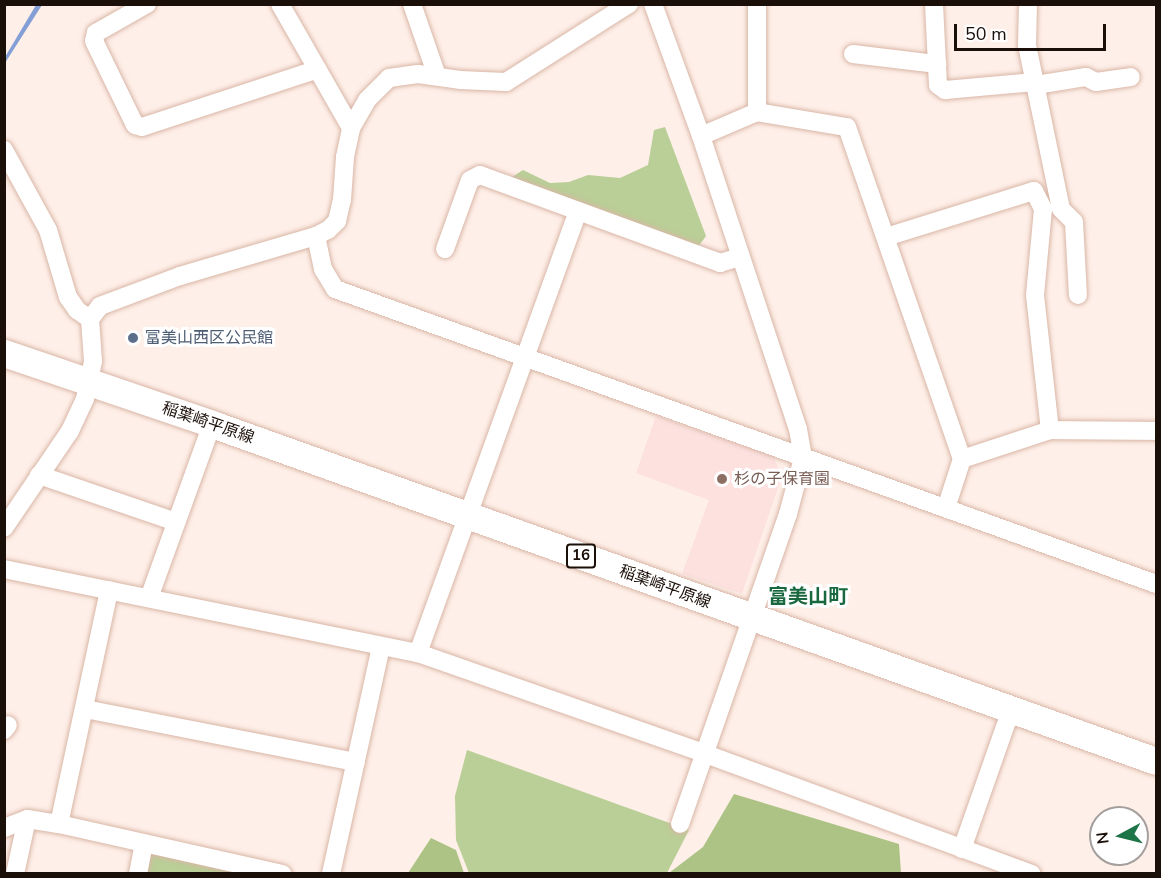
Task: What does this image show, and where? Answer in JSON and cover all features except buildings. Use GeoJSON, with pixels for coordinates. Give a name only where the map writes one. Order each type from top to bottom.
{"type":"FeatureCollection","features":[{"type":"Feature","properties":{"kind":"main road","name":"稲葉崎平原線"},"geometry":{"type":"LineString","coordinates":[[4,353],[212,424],[1156,761]]}},
{"type":"Feature","properties":{"kind":"street"},"geometry":{"type":"LineString","coordinates":[[147,4],[96,33],[94,41],[135,125],[142,127],[318,69]]}},
{"type":"Feature","properties":{"kind":"street"},"geometry":{"type":"LineString","coordinates":[[280,4],[351,128]]}},
{"type":"Feature","properties":{"kind":"street"},"geometry":{"type":"LineString","coordinates":[[412,4],[437,76]]}},
{"type":"Feature","properties":{"kind":"street"},"geometry":{"type":"LineString","coordinates":[[4,528],[70,431],[85,399],[93,361],[90,319],[100,306],[180,276],[316,236],[328,230],[337,221],[342,200],[345,157],[351,128],[367,100],[389,78],[418,74],[460,80],[506,82],[629,4]]}},
{"type":"Feature","properties":{"kind":"street"},"geometry":{"type":"LineString","coordinates":[[653,4],[701,136],[798,429],[803,458],[788,514],[680,824]]}},
{"type":"Feature","properties":{"kind":"street"},"geometry":{"type":"LineString","coordinates":[[757,4],[757,112]]}},
{"type":"Feature","properties":{"kind":"street"},"geometry":{"type":"LineString","coordinates":[[934,4],[938,85],[945,90],[1035,84],[1086,77],[1095,82],[1131,76]]}},
{"type":"Feature","properties":{"kind":"street"},"geometry":{"type":"LineString","coordinates":[[1028,4],[1027,45],[1061,209],[1074,222],[1078,295]]}},
{"type":"Feature","properties":{"kind":"street"},"geometry":{"type":"LineString","coordinates":[[853,54],[937,64]]}},
{"type":"Feature","properties":{"kind":"street"},"geometry":{"type":"LineString","coordinates":[[701,136],[757,112],[847,128],[962,459],[946,508]]}},
{"type":"Feature","properties":{"kind":"street"},"geometry":{"type":"LineString","coordinates":[[4,150],[48,230],[68,297],[77,310],[90,319]]}},
{"type":"Feature","properties":{"kind":"street"},"geometry":{"type":"LineString","coordinates":[[445,249],[470,180],[480,175],[720,263],[740,257]]}},
{"type":"Feature","properties":{"kind":"street"},"geometry":{"type":"LineString","coordinates":[[886,237],[1034,191],[1043,209],[1035,295],[1050,430]]}},
{"type":"Feature","properties":{"kind":"street"},"geometry":{"type":"LineString","coordinates":[[418,653],[578,211]]}},
{"type":"Feature","properties":{"kind":"street"},"geometry":{"type":"LineString","coordinates":[[316,236],[323,269],[335,289],[1156,584]]}},
{"type":"Feature","properties":{"kind":"street"},"geometry":{"type":"LineString","coordinates":[[149,598],[212,424]]}},
{"type":"Feature","properties":{"kind":"street"},"geometry":{"type":"LineString","coordinates":[[962,459],[1050,430],[1156,432]]}},
{"type":"Feature","properties":{"kind":"street"},"geometry":{"type":"LineString","coordinates":[[39,475],[176,522]]}},
{"type":"Feature","properties":{"kind":"street"},"geometry":{"type":"LineString","coordinates":[[4,569],[418,653],[703,753],[1031,873]]}},
{"type":"Feature","properties":{"kind":"street"},"geometry":{"type":"LineString","coordinates":[[59,824],[110,590]]}},
{"type":"Feature","properties":{"kind":"street"},"geometry":{"type":"LineString","coordinates":[[331,873],[381,647]]}},
{"type":"Feature","properties":{"kind":"street"},"geometry":{"type":"LineString","coordinates":[[85,709],[356,762]]}},
{"type":"Feature","properties":{"kind":"street"},"geometry":{"type":"LineString","coordinates":[[962,849],[1011,710]]}},
{"type":"Feature","properties":{"kind":"street"},"geometry":{"type":"LineString","coordinates":[[15,873],[27,819]]}},
{"type":"Feature","properties":{"kind":"street"},"geometry":{"type":"LineString","coordinates":[[4,828],[27,819],[59,824],[282,873]]}},
{"type":"Feature","properties":{"kind":"street"},"geometry":{"type":"LineString","coordinates":[[138,873],[144,844]]}},
{"type":"Feature","properties":{"kind":"shaded area"},"geometry":{"type":"Polygon","coordinates":[[[656,416],[773,456],[782,476],[742,594],[682,574],[709,500],[636,473],[656,416]]]}},
{"type":"Feature","properties":{"kind":"green space"},"geometry":{"type":"Polygon","coordinates":[[[665,127],[706,236],[698,247],[512,177],[523,170],[550,183],[569,182],[588,175],[620,178],[648,165],[654,130],[665,127]]]}},
{"type":"Feature","properties":{"kind":"green space"},"geometry":{"type":"Polygon","coordinates":[[[467,750],[689,830],[667,873],[469,873],[456,840],[455,796],[467,750]]]}},
{"type":"Feature","properties":{"kind":"green space"},"geometry":{"type":"Polygon","coordinates":[[[734,794],[899,844],[901,873],[669,873],[703,847],[734,794]]]}},
{"type":"Feature","properties":{"kind":"green space"},"geometry":{"type":"Polygon","coordinates":[[[431,838],[456,850],[464,873],[408,873],[431,838]]]}},
{"type":"Feature","properties":{"kind":"green space"},"geometry":{"type":"Polygon","coordinates":[[[151,854],[238,873],[147,874],[151,854]]]}},
{"type":"Feature","properties":{"kind":"water"},"geometry":{"type":"Polygon","coordinates":[[[36,5],[42,5],[5,63],[5,57],[36,5]]]}},
{"type":"Feature","properties":{"kind":"place","name":"富美山西区公民館"},"geometry":{"type":"Point","coordinates":[133,338]}},
{"type":"Feature","properties":{"kind":"place","name":"杉の子保育園"},"geometry":{"type":"Point","coordinates":[722,479]}},
{"type":"Feature","properties":{"kind":"district","name":"富美山町"},"geometry":{"type":"Point","coordinates":[808,596]}}]}
